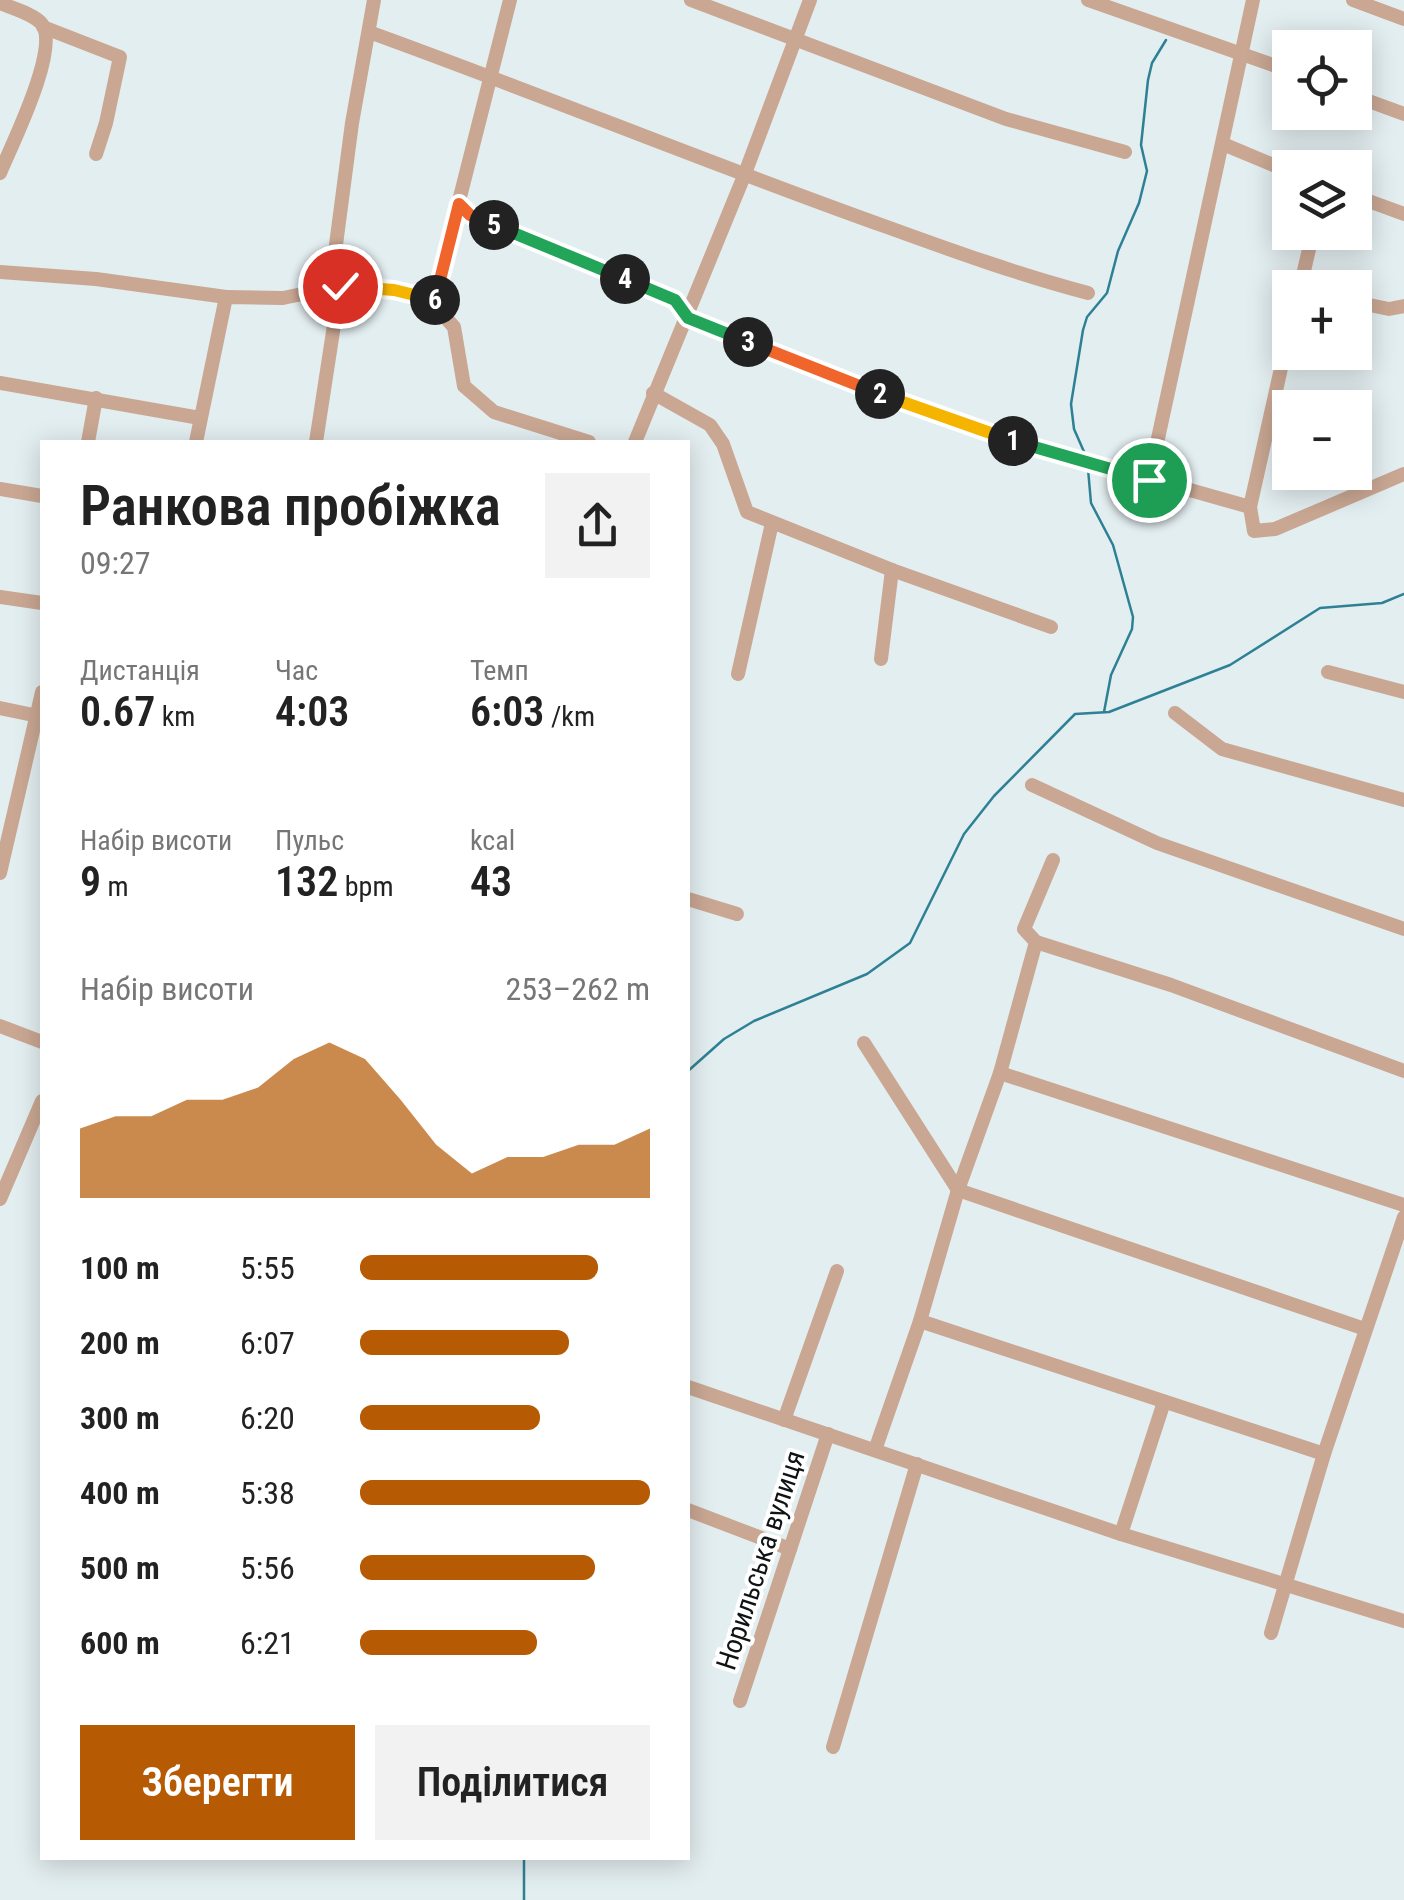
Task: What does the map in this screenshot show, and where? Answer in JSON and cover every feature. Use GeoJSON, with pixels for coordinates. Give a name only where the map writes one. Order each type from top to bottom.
{"type":"FeatureCollection","features":[{"type":"Feature","properties":{"kind":"street"},"geometry":{"type":"LineString","coordinates":[[316,440],[340,286],[332,276],[352,123],[374,0]]}},
{"type":"Feature","properties":{"kind":"street"},"geometry":{"type":"LineString","coordinates":[[510,0],[436,308],[454,327],[464,386],[494,412],[583,440]]}},
{"type":"Feature","properties":{"kind":"street"},"geometry":{"type":"LineString","coordinates":[[691,0],[1006,119],[1126,152]]}},
{"type":"Feature","properties":{"kind":"street"},"geometry":{"type":"LineString","coordinates":[[636,440],[688,318],[810,0]]}},
{"type":"Feature","properties":{"kind":"street"},"geometry":{"type":"LineString","coordinates":[[1088,0],[1272,65]]}},
{"type":"Feature","properties":{"kind":"street"},"geometry":{"type":"LineString","coordinates":[[1149,480],[1253,0]]}},
{"type":"Feature","properties":{"kind":"street"},"geometry":{"type":"LineString","coordinates":[[1353,0],[1404,18]]}},
{"type":"Feature","properties":{"kind":"street"},"geometry":{"type":"LineString","coordinates":[[0,3],[40,20],[46,33],[40,68],[0,173]]}},
{"type":"Feature","properties":{"kind":"street"},"geometry":{"type":"LineString","coordinates":[[43,27],[120,57],[96,154]]}},
{"type":"Feature","properties":{"kind":"street"},"geometry":{"type":"LineString","coordinates":[[369,32],[744,176],[1030,278],[1088,294]]}},
{"type":"Feature","properties":{"kind":"street"},"geometry":{"type":"LineString","coordinates":[[1372,102],[1404,114]]}},
{"type":"Feature","properties":{"kind":"street"},"geometry":{"type":"LineString","coordinates":[[1223,144],[1272,164]]}},
{"type":"Feature","properties":{"kind":"street"},"geometry":{"type":"LineString","coordinates":[[1372,202],[1404,214]]}},
{"type":"Feature","properties":{"kind":"street"},"geometry":{"type":"LineString","coordinates":[[459,204],[470,215],[675,300],[688,318],[967,427],[1250,506]]}},
{"type":"Feature","properties":{"kind":"street"},"geometry":{"type":"LineString","coordinates":[[0,272],[96,279],[226,297],[284,298],[340,286],[394,290],[437,301]]}},
{"type":"Feature","properties":{"kind":"street"},"geometry":{"type":"LineString","coordinates":[[196,440],[226,297]]}},
{"type":"Feature","properties":{"kind":"street"},"geometry":{"type":"LineString","coordinates":[[1372,306],[1389,309],[1404,306]]}},
{"type":"Feature","properties":{"kind":"street"},"geometry":{"type":"LineString","coordinates":[[1281,370],[1250,506],[1254,530],[1275,529],[1404,474]]}},
{"type":"Feature","properties":{"kind":"street"},"geometry":{"type":"LineString","coordinates":[[0,382],[200,418]]}},
{"type":"Feature","properties":{"kind":"street"},"geometry":{"type":"LineString","coordinates":[[653,394],[710,425],[723,444],[747,512],[1051,627]]}},
{"type":"Feature","properties":{"kind":"street"},"geometry":{"type":"LineString","coordinates":[[88,440],[96,398]]}},
{"type":"Feature","properties":{"kind":"street"},"geometry":{"type":"LineString","coordinates":[[0,489],[40,496]]}},
{"type":"Feature","properties":{"kind":"street"},"geometry":{"type":"LineString","coordinates":[[738,674],[772,523]]}},
{"type":"Feature","properties":{"kind":"street"},"geometry":{"type":"LineString","coordinates":[[881,658],[892,570]]}},
{"type":"Feature","properties":{"kind":"street"},"geometry":{"type":"LineString","coordinates":[[0,596],[40,604]]}},
{"type":"Feature","properties":{"kind":"street"},"geometry":{"type":"LineString","coordinates":[[1328,672],[1404,692]]}},
{"type":"Feature","properties":{"kind":"street"},"geometry":{"type":"LineString","coordinates":[[0,873],[40,704]]}},
{"type":"Feature","properties":{"kind":"street"},"geometry":{"type":"LineString","coordinates":[[0,708],[38,716]]}},
{"type":"Feature","properties":{"kind":"street"},"geometry":{"type":"LineString","coordinates":[[1175,712],[1222,749],[1404,800]]}},
{"type":"Feature","properties":{"kind":"street"},"geometry":{"type":"LineString","coordinates":[[1032,785],[1158,844],[1404,929]]}},
{"type":"Feature","properties":{"kind":"street"},"geometry":{"type":"LineString","coordinates":[[1052,860],[1024,929],[1036,942],[1171,985],[1404,1071]]}},
{"type":"Feature","properties":{"kind":"street"},"geometry":{"type":"LineString","coordinates":[[690,900],[738,914]]}},
{"type":"Feature","properties":{"kind":"street"},"geometry":{"type":"LineString","coordinates":[[875,1450],[1000,1072],[1036,942]]}},
{"type":"Feature","properties":{"kind":"street"},"geometry":{"type":"LineString","coordinates":[[0,1026],[40,1041]]}},
{"type":"Feature","properties":{"kind":"street"},"geometry":{"type":"LineString","coordinates":[[864,1043],[958,1190],[1365,1329]]}},
{"type":"Feature","properties":{"kind":"street"},"geometry":{"type":"LineString","coordinates":[[1000,1072],[1404,1205]]}},
{"type":"Feature","properties":{"kind":"street"},"geometry":{"type":"LineString","coordinates":[[0,1199],[40,1106]]}},
{"type":"Feature","properties":{"kind":"street"},"geometry":{"type":"LineString","coordinates":[[1271,1633],[1324,1454],[1404,1217]]}},
{"type":"Feature","properties":{"kind":"street"},"geometry":{"type":"LineString","coordinates":[[784,1420],[837,1271]]}},
{"type":"Feature","properties":{"kind":"street"},"geometry":{"type":"LineString","coordinates":[[920,1322],[1324,1454]]}},
{"type":"Feature","properties":{"kind":"street"},"geometry":{"type":"LineString","coordinates":[[690,1388],[1121,1534],[1404,1621]]}},
{"type":"Feature","properties":{"kind":"street"},"geometry":{"type":"LineString","coordinates":[[1121,1534],[1164,1402]]}},
{"type":"Feature","properties":{"kind":"street","name":"Норильська вулиця"},"geometry":{"type":"LineString","coordinates":[[740,1700],[828,1434]]}},
{"type":"Feature","properties":{"kind":"street"},"geometry":{"type":"LineString","coordinates":[[833,1747],[917,1464]]}},
{"type":"Feature","properties":{"kind":"street"},"geometry":{"type":"LineString","coordinates":[[690,1511],[790,1549]]}},
{"type":"Feature","properties":{"kind":"waterway"},"geometry":{"type":"LineString","coordinates":[[1085,454],[1074,429],[1071,404],[1083,330],[1087,317],[1107,293],[1118,251],[1139,203],[1147,171],[1141,145],[1148,80],[1152,63],[1166,40]]}},
{"type":"Feature","properties":{"kind":"waterway"},"geometry":{"type":"LineString","coordinates":[[1088,469],[1091,503],[1113,545],[1133,617],[1132,629],[1111,675],[1104,712]]}},
{"type":"Feature","properties":{"kind":"waterway"},"geometry":{"type":"LineString","coordinates":[[690,1069],[724,1039],[754,1021],[867,974],[910,943],[964,834],[994,796],[1075,714],[1109,712],[1230,665],[1320,608],[1382,603],[1404,594]]}},
{"type":"Feature","properties":{"kind":"waterway"},"geometry":{"type":"LineString","coordinates":[[524,1860],[524,1900]]}},
{"type":"Feature","properties":{"kind":"route"},"geometry":{"type":"LineString","coordinates":[[340,286],[394,290],[437,301],[459,204],[470,215],[675,300],[688,318],[967,427],[1149,480]]}}]}
